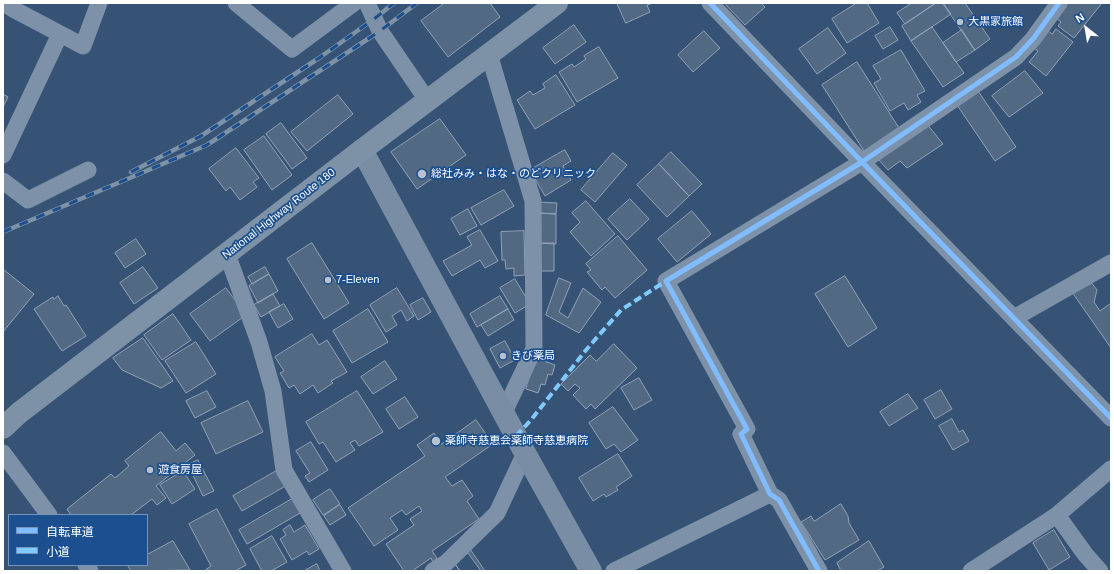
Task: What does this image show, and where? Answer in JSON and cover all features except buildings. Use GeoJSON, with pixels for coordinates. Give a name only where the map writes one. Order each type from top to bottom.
{"type":"FeatureCollection","features":[{"type":"Feature","properties":{"kind":"highway","name":"National Highway Route 180"},"geometry":{"type":"LineString","coordinates":[[3,428],[19,413],[556,3]]}},
{"type":"Feature","properties":{"kind":"street"},"geometry":{"type":"LineString","coordinates":[[4,3],[83,46],[98,3]]}},
{"type":"Feature","properties":{"kind":"street"},"geometry":{"type":"LineString","coordinates":[[236,3],[292,49],[354,3]]}},
{"type":"Feature","properties":{"kind":"street"},"geometry":{"type":"LineString","coordinates":[[367,3],[380,31],[427,100]]}},
{"type":"Feature","properties":{"kind":"street"},"geometry":{"type":"LineString","coordinates":[[710,3],[1111,418]]}},
{"type":"Feature","properties":{"kind":"street"},"geometry":{"type":"LineString","coordinates":[[819,571],[779,500],[770,494],[740,434],[747,429],[666,281],[862,162],[1016,57],[1033,39],[1059,3]]}},
{"type":"Feature","properties":{"kind":"street"},"geometry":{"type":"LineString","coordinates":[[3,155],[60,34]]}},
{"type":"Feature","properties":{"kind":"street"},"geometry":{"type":"LineString","coordinates":[[489,54],[533,201],[534,349],[504,412]]}},
{"type":"Feature","properties":{"kind":"street"},"geometry":{"type":"LineString","coordinates":[[362,150],[525,453],[591,571]]}},
{"type":"Feature","properties":{"kind":"street"},"geometry":{"type":"LineString","coordinates":[[3,181],[28,200],[88,170]]}},
{"type":"Feature","properties":{"kind":"street"},"geometry":{"type":"LineString","coordinates":[[227,254],[259,342],[273,391],[284,470],[343,571]]}},
{"type":"Feature","properties":{"kind":"street"},"geometry":{"type":"LineString","coordinates":[[1014,318],[1111,263]]}},
{"type":"Feature","properties":{"kind":"street"},"geometry":{"type":"LineString","coordinates":[[3,453],[48,514]]}},
{"type":"Feature","properties":{"kind":"street"},"geometry":{"type":"LineString","coordinates":[[433,571],[446,563],[497,513],[525,453]]}},
{"type":"Feature","properties":{"kind":"street"},"geometry":{"type":"LineString","coordinates":[[971,571],[1057,515],[1111,469]]}},
{"type":"Feature","properties":{"kind":"street"},"geometry":{"type":"LineString","coordinates":[[614,571],[770,494]]}},
{"type":"Feature","properties":{"kind":"street"},"geometry":{"type":"LineString","coordinates":[[1057,515],[1084,554],[1100,571]]}},
{"type":"Feature","properties":{"kind":"railway"},"geometry":{"type":"LineString","coordinates":[[131,172],[201,136],[319,58],[394,3]]}},
{"type":"Feature","properties":{"kind":"railway"},"geometry":{"type":"LineString","coordinates":[[3,232],[207,145],[380,31],[417,3]]}},
{"type":"Feature","properties":{"kind":"marked path"},"geometry":{"type":"LineString","coordinates":[[516,436],[531,420],[586,350],[621,310],[666,281]]}},
{"type":"Feature","properties":{"kind":"cycle path"},"geometry":{"type":"LineString","coordinates":[[710,3],[1111,418]]}},
{"type":"Feature","properties":{"kind":"cycle path"},"geometry":{"type":"LineString","coordinates":[[819,571],[779,500],[770,494],[741,434],[747,429],[666,281],[862,162],[1016,57],[1033,39],[1059,3]]}},
{"type":"Feature","properties":{"kind":"place","name":"大黒家旅館"},"geometry":{"type":"Point","coordinates":[960,22]}},
{"type":"Feature","properties":{"kind":"place","name":"総社みみ・はな・のどクリニック"},"geometry":{"type":"Point","coordinates":[422,174]}},
{"type":"Feature","properties":{"kind":"place","name":"7-Eleven"},"geometry":{"type":"Point","coordinates":[328,280]}},
{"type":"Feature","properties":{"kind":"place","name":"きび薬局"},"geometry":{"type":"Point","coordinates":[503,356]}},
{"type":"Feature","properties":{"kind":"place","name":"薬師寺慈恵会薬師寺慈恵病院"},"geometry":{"type":"Point","coordinates":[436,441]}},
{"type":"Feature","properties":{"kind":"place","name":"遊食房屋"},"geometry":{"type":"Point","coordinates":[150,470]}}]}
